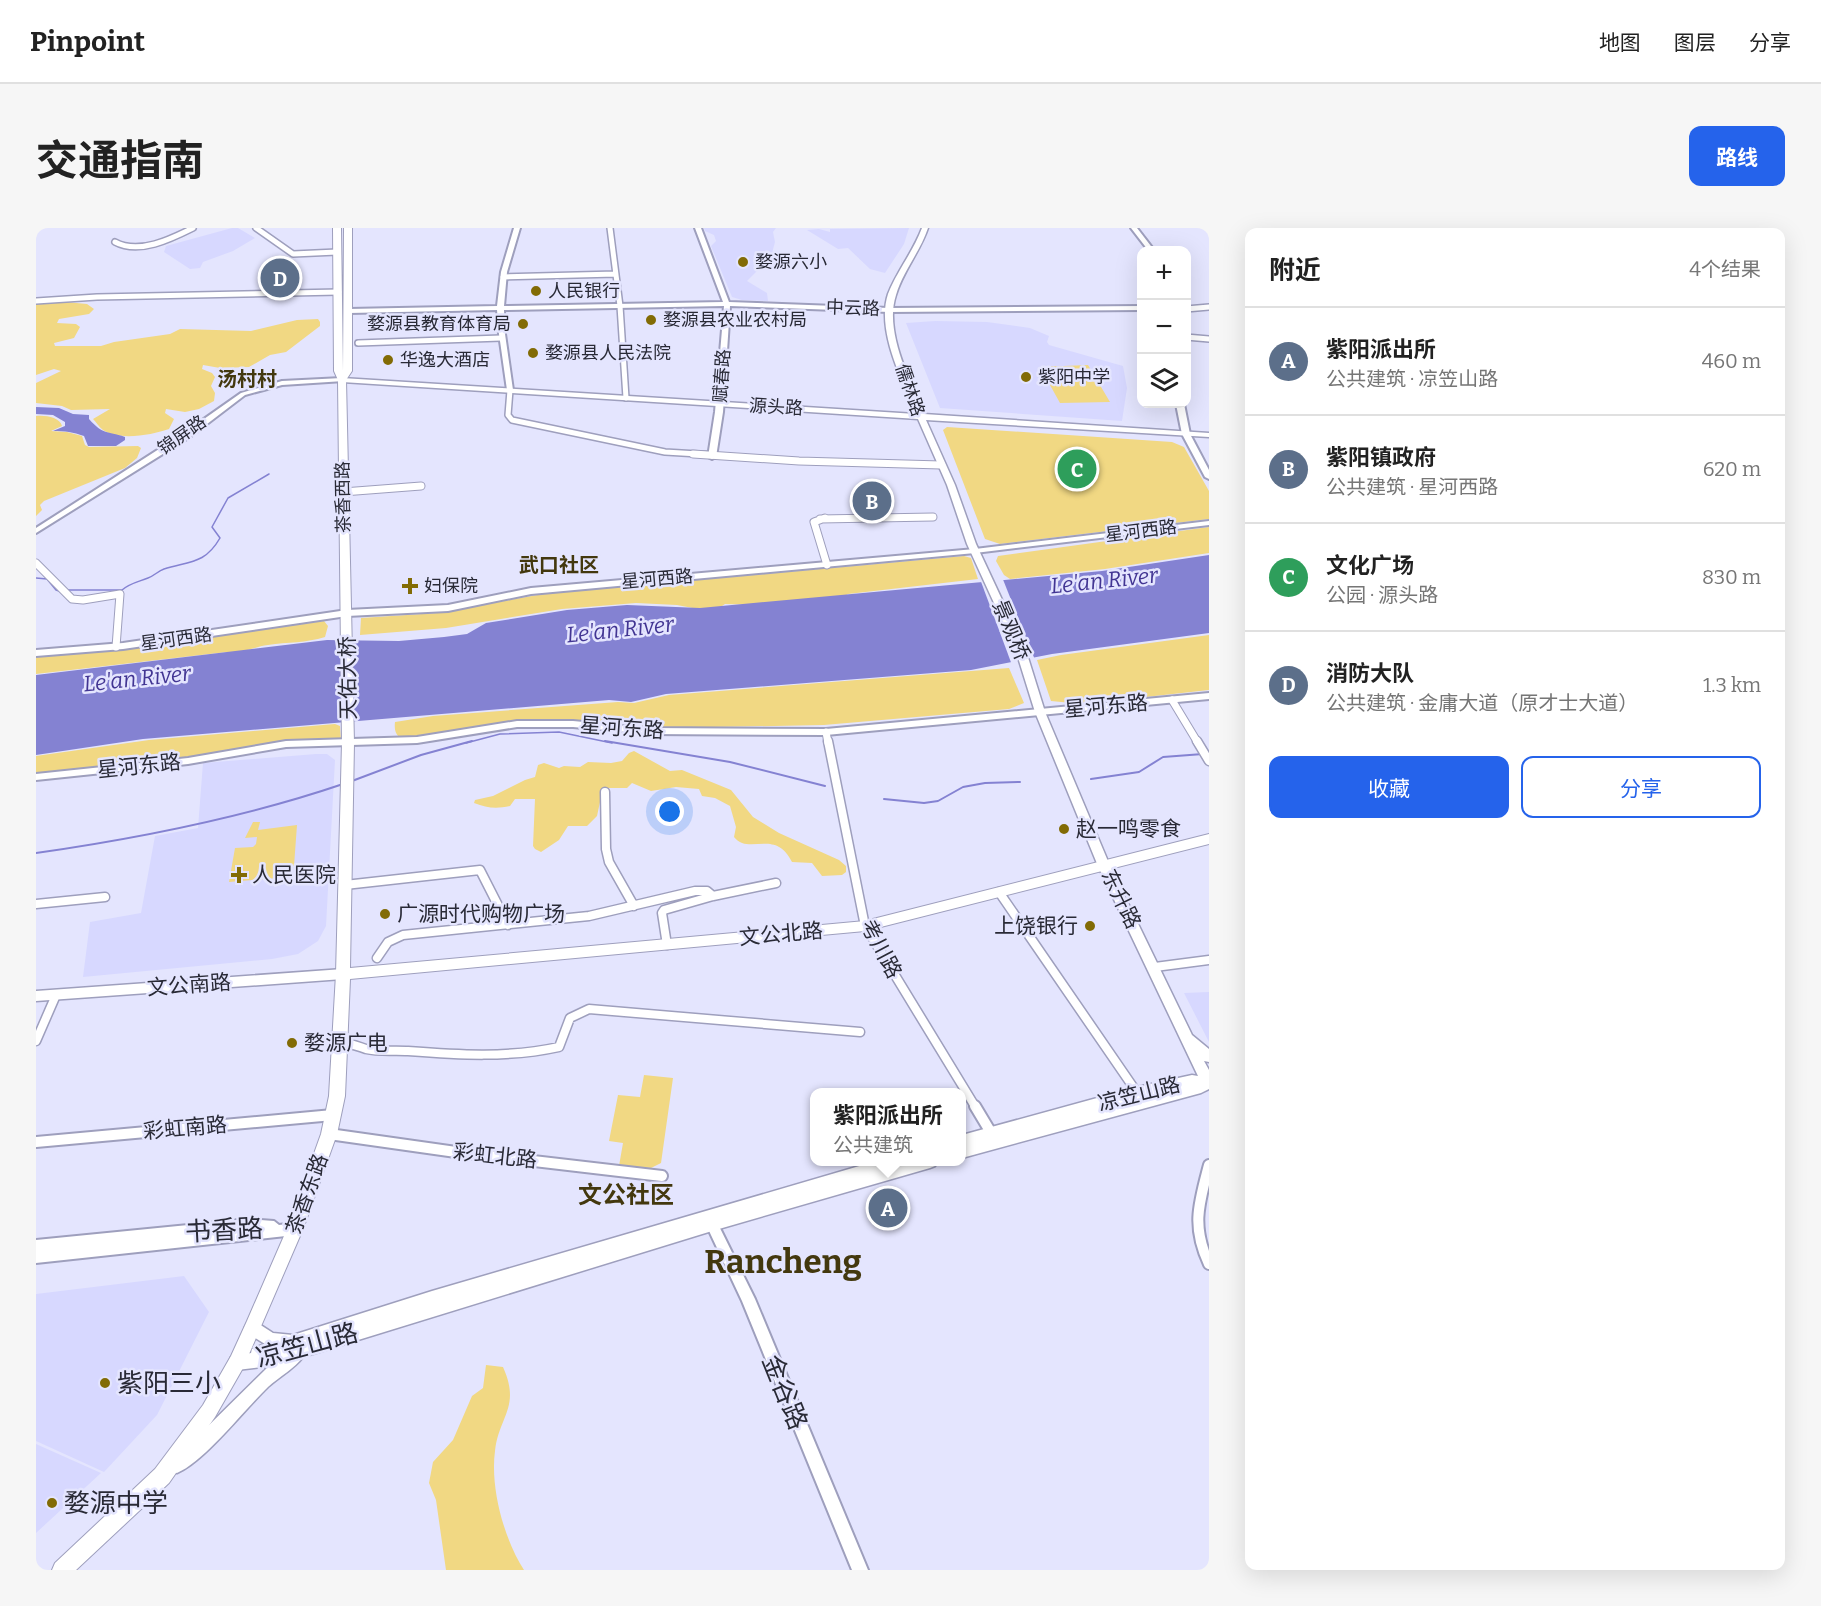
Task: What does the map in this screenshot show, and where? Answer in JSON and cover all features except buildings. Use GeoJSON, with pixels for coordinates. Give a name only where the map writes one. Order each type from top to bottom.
{"type":"FeatureCollection","features":[{"type":"Feature","properties":{"kind":"main road"},"geometry":{"type":"LineString","coordinates":[[337,228],[338,371],[342,380]]}},
{"type":"Feature","properties":{"kind":"main road"},"geometry":{"type":"LineString","coordinates":[[342,380],[348,371],[348,228]]}},
{"type":"Feature","properties":{"kind":"main road","name":"儒林路"},"geometry":{"type":"LineString","coordinates":[[925,228],[917,248],[900,274],[889,310],[890,331],[918,415],[953,490],[975,551]]}},
{"type":"Feature","properties":{"kind":"main road","name":"源头路"},"geometry":{"type":"LineString","coordinates":[[342,380],[1209,435]]}},
{"type":"Feature","properties":{"kind":"main road","name":"茶香西路"},"geometry":{"type":"LineString","coordinates":[[342,380],[344,594],[347,613]]}},
{"type":"Feature","properties":{"kind":"main road","name":"景观桥"},"geometry":{"type":"LineString","coordinates":[[975,551],[986,570],[1034,687],[1040,712]]}},
{"type":"Feature","properties":{"kind":"main road","name":"天佑大桥"},"geometry":{"type":"LineString","coordinates":[[347,613],[348,743]]}},
{"type":"Feature","properties":{"kind":"main road","name":"东升路"},"geometry":{"type":"LineString","coordinates":[[1040,712],[1104,866],[1155,967],[1184,1035],[1209,1083]]}},
{"type":"Feature","properties":{"kind":"main road","name":"茶香东路"},"geometry":{"type":"LineString","coordinates":[[62,1570],[162,1476],[203,1419],[237,1362],[254,1327],[295,1229],[329,1134],[340,1042],[348,743]]}},
{"type":"Feature","properties":{"kind":"main road","name":"文公北路"},"geometry":{"type":"LineString","coordinates":[[343,974],[865,926],[1209,839]]}},
{"type":"Feature","properties":{"kind":"main road","name":"文公南路"},"geometry":{"type":"LineString","coordinates":[[36,996],[343,974]]}},
{"type":"Feature","properties":{"kind":"main road"},"geometry":{"type":"LineString","coordinates":[[1184,1035],[1209,1057]]}},
{"type":"Feature","properties":{"kind":"main road","name":"凉笠山路"},"geometry":{"type":"LineString","coordinates":[[966,1140],[994,1137],[1141,1098],[1196,1089],[1209,1083]]}},
{"type":"Feature","properties":{"kind":"main road","name":"凉笠山路"},"geometry":{"type":"LineString","coordinates":[[966,1150],[994,1137]]}},
{"type":"Feature","properties":{"kind":"main road","name":"凉笠山路"},"geometry":{"type":"LineString","coordinates":[[237,1362],[277,1357],[305,1343],[876,1166]]}},
{"type":"Feature","properties":{"kind":"main road","name":"凉笠山路"},"geometry":{"type":"LineString","coordinates":[[710,1219],[911,1166]]}},
{"type":"Feature","properties":{"kind":"main road"},"geometry":{"type":"LineString","coordinates":[[254,1327],[273,1340],[305,1343]]}},
{"type":"Feature","properties":{"kind":"main road"},"geometry":{"type":"LineString","coordinates":[[162,1476],[201,1444],[249,1394],[305,1343]]}},
{"type":"Feature","properties":{"kind":"street"},"geometry":{"type":"LineString","coordinates":[[115,242],[126,247],[153,245],[193,228]]}},
{"type":"Feature","properties":{"kind":"street"},"geometry":{"type":"LineString","coordinates":[[256,228],[293,254],[337,252]]}},
{"type":"Feature","properties":{"kind":"street"},"geometry":{"type":"LineString","coordinates":[[518,228],[503,277],[501,309],[501,338],[510,390],[508,415],[513,420],[666,452],[712,457],[941,465]]}},
{"type":"Feature","properties":{"kind":"street"},"geometry":{"type":"LineString","coordinates":[[610,228],[620,306],[626,398]]}},
{"type":"Feature","properties":{"kind":"street","name":"赋春路"},"geometry":{"type":"LineString","coordinates":[[699,228],[728,304],[720,404],[712,457]]}},
{"type":"Feature","properties":{"kind":"street"},"geometry":{"type":"LineString","coordinates":[[1134,228],[1148,246]]}},
{"type":"Feature","properties":{"kind":"street"},"geometry":{"type":"LineString","coordinates":[[503,277],[616,274]]}},
{"type":"Feature","properties":{"kind":"street"},"geometry":{"type":"LineString","coordinates":[[36,302],[97,297],[339,292]]}},
{"type":"Feature","properties":{"kind":"street","name":"中云路"},"geometry":{"type":"LineString","coordinates":[[349,311],[728,304],[889,310],[1137,308]]}},
{"type":"Feature","properties":{"kind":"street"},"geometry":{"type":"LineString","coordinates":[[1191,309],[1209,307]]}},
{"type":"Feature","properties":{"kind":"street"},"geometry":{"type":"LineString","coordinates":[[1191,337],[1209,339]]}},
{"type":"Feature","properties":{"kind":"street"},"geometry":{"type":"LineString","coordinates":[[358,343],[501,338]]}},
{"type":"Feature","properties":{"kind":"street","name":"锦屏路"},"geometry":{"type":"LineString","coordinates":[[36,531],[187,435],[243,394],[270,385],[342,380]]}},
{"type":"Feature","properties":{"kind":"street"},"geometry":{"type":"LineString","coordinates":[[1181,408],[1186,434],[1207,469],[1209,477]]}},
{"type":"Feature","properties":{"kind":"street"},"geometry":{"type":"LineString","coordinates":[[343,492],[421,486]]}},
{"type":"Feature","properties":{"kind":"street"},"geometry":{"type":"LineString","coordinates":[[826,565],[814,522],[837,514],[855,514]]}},
{"type":"Feature","properties":{"kind":"street"},"geometry":{"type":"LineString","coordinates":[[820,519],[933,517]]}},
{"type":"Feature","properties":{"kind":"street","name":"星河西路"},"geometry":{"type":"LineString","coordinates":[[36,653],[116,647],[347,613],[437,610],[531,591],[975,551],[1209,523]]}},
{"type":"Feature","properties":{"kind":"street"},"geometry":{"type":"LineString","coordinates":[[36,563],[76,600],[120,594],[116,647]]}},
{"type":"Feature","properties":{"kind":"street","name":"星河东路"},"geometry":{"type":"LineString","coordinates":[[36,777],[117,770],[224,756],[286,744],[417,740],[517,724],[549,723],[648,730],[826,732],[1209,696]]}},
{"type":"Feature","properties":{"kind":"street"},"geometry":{"type":"LineString","coordinates":[[1172,700],[1206,756]]}},
{"type":"Feature","properties":{"kind":"street","name":"考川路"},"geometry":{"type":"LineString","coordinates":[[826,732],[865,926],[965,1088]]}},
{"type":"Feature","properties":{"kind":"street"},"geometry":{"type":"LineString","coordinates":[[605,792],[606,849],[609,862],[634,906]]}},
{"type":"Feature","properties":{"kind":"street"},"geometry":{"type":"LineString","coordinates":[[345,885],[480,870],[508,925]]}},
{"type":"Feature","properties":{"kind":"street"},"geometry":{"type":"LineString","coordinates":[[667,945],[662,911],[713,896],[776,884]]}},
{"type":"Feature","properties":{"kind":"street"},"geometry":{"type":"LineString","coordinates":[[377,958],[388,942],[403,934],[589,916],[695,891],[707,891],[713,896]]}},
{"type":"Feature","properties":{"kind":"street"},"geometry":{"type":"LineString","coordinates":[[999,892],[1141,1098]]}},
{"type":"Feature","properties":{"kind":"street"},"geometry":{"type":"LineString","coordinates":[[36,904],[105,897]]}},
{"type":"Feature","properties":{"kind":"street"},"geometry":{"type":"LineString","coordinates":[[1155,967],[1209,960]]}},
{"type":"Feature","properties":{"kind":"street"},"geometry":{"type":"LineString","coordinates":[[36,1041],[56,994]]}},
{"type":"Feature","properties":{"kind":"street"},"geometry":{"type":"LineString","coordinates":[[340,1042],[353,1043],[367,1049],[505,1054],[551,1050],[559,1047],[569,1018],[579,1011],[589,1009],[860,1032]]}},
{"type":"Feature","properties":{"kind":"street","name":"考川路"},"geometry":{"type":"LineString","coordinates":[[966,1089],[994,1137]]}},
{"type":"Feature","properties":{"kind":"street","name":"彩虹南路"},"geometry":{"type":"LineString","coordinates":[[36,1142],[333,1114]]}},
{"type":"Feature","properties":{"kind":"street","name":"彩虹北路"},"geometry":{"type":"LineString","coordinates":[[329,1134],[456,1152],[662,1176]]}},
{"type":"Feature","properties":{"kind":"street"},"geometry":{"type":"LineString","coordinates":[[1209,1166],[1197,1215],[1196,1233],[1209,1264]]}},
{"type":"Feature","properties":{"kind":"street","name":"金谷路"},"geometry":{"type":"LineString","coordinates":[[710,1219],[748,1299],[860,1570]]}},
{"type":"Feature","properties":{"kind":"street","name":"书香路"},"geometry":{"type":"LineString","coordinates":[[36,1246],[249,1225],[295,1229]]}},
{"type":"Feature","properties":{"kind":"street","name":"书香路"},"geometry":{"type":"LineString","coordinates":[[36,1257],[295,1229]]}},
{"type":"Feature","properties":{"kind":"shaded area"},"geometry":{"type":"Polygon","coordinates":[[[238,228],[255,238],[233,251],[203,262],[200,268],[190,269],[164,252],[166,246],[238,228]]]}},
{"type":"Feature","properties":{"kind":"shaded area","name":"婺源六小"},"geometry":{"type":"Polygon","coordinates":[[[704,228],[776,228],[773,232],[775,242],[771,257],[747,281],[767,293],[768,301],[742,300],[732,297],[711,246],[716,241],[714,235],[705,231],[704,228]]]}},
{"type":"Feature","properties":{"kind":"shaded area"},"geometry":{"type":"Polygon","coordinates":[[[909,228],[904,244],[885,273],[870,269],[848,248],[838,249],[807,230],[819,229],[830,232],[830,229],[909,228]]]}},
{"type":"Feature","properties":{"kind":"shaded area"},"geometry":{"type":"Polygon","coordinates":[[[55,301],[87,304],[94,309],[89,314],[59,319],[57,323],[76,324],[80,327],[74,338],[54,343],[55,346],[101,346],[170,334],[180,329],[251,331],[297,320],[318,319],[320,326],[286,352],[270,355],[249,367],[220,368],[203,365],[202,369],[212,373],[215,377],[211,386],[215,393],[214,401],[199,409],[185,412],[166,409],[165,413],[174,419],[169,429],[145,435],[126,436],[103,430],[93,419],[110,409],[71,410],[62,406],[36,403],[36,383],[61,371],[54,369],[36,375],[36,304],[55,301]]]}},
{"type":"Feature","properties":{"kind":"shaded area"},"geometry":{"type":"Polygon","coordinates":[[[464,320],[463,329],[400,330],[400,322],[464,320]]]}},
{"type":"Feature","properties":{"kind":"shaded area","name":"紫阳中学"},"geometry":{"type":"Polygon","coordinates":[[[987,322],[1030,328],[1049,336],[1047,342],[1049,345],[1123,366],[1127,388],[1122,421],[940,408],[906,323],[987,322]]]}},
{"type":"Feature","properties":{"kind":"shaded area"},"geometry":{"type":"Polygon","coordinates":[[[1088,365],[1110,402],[1060,403],[1040,367],[1088,365]]]}},
{"type":"Feature","properties":{"kind":"shaded area"},"geometry":{"type":"Polygon","coordinates":[[[36,416],[48,416],[58,420],[62,426],[51,431],[82,436],[85,445],[89,447],[138,446],[141,448],[137,458],[125,468],[44,501],[40,505],[42,510],[36,516],[36,416]]]}},
{"type":"Feature","properties":{"kind":"shaded area"},"geometry":{"type":"Polygon","coordinates":[[[947,427],[1172,442],[1184,447],[1209,491],[1209,519],[1000,544],[985,539],[943,430],[947,427]]]}},
{"type":"Feature","properties":{"kind":"shaded area"},"geometry":{"type":"Polygon","coordinates":[[[1209,527],[1209,553],[1105,569],[1010,579],[1004,575],[996,561],[998,556],[1209,527]]]}},
{"type":"Feature","properties":{"kind":"shaded area"},"geometry":{"type":"Polygon","coordinates":[[[964,556],[971,558],[978,579],[848,594],[840,599],[762,605],[725,604],[719,608],[703,610],[677,605],[636,603],[562,609],[446,628],[360,635],[361,618],[437,613],[543,594],[964,556]]]}},
{"type":"Feature","properties":{"kind":"shaded area"},"geometry":{"type":"Polygon","coordinates":[[[324,621],[328,626],[325,637],[311,640],[268,645],[238,652],[36,674],[36,657],[130,649],[324,621]]]}},
{"type":"Feature","properties":{"kind":"shaded area"},"geometry":{"type":"Polygon","coordinates":[[[1209,635],[1209,690],[1082,704],[1051,701],[1037,660],[1061,655],[1209,635]]]}},
{"type":"Feature","properties":{"kind":"shaded area"},"geometry":{"type":"Polygon","coordinates":[[[1009,668],[1024,703],[1009,709],[824,725],[660,728],[599,721],[520,722],[404,740],[397,735],[395,728],[395,722],[433,716],[618,702],[634,703],[669,695],[1009,668]]]}},
{"type":"Feature","properties":{"kind":"shaded area"},"geometry":{"type":"Polygon","coordinates":[[[335,724],[340,726],[341,741],[36,775],[36,756],[149,740],[335,724]]]}},
{"type":"Feature","properties":{"kind":"shaded area"},"geometry":{"type":"Polygon","coordinates":[[[634,751],[670,771],[682,770],[731,790],[753,817],[779,833],[839,860],[846,866],[846,872],[842,875],[822,876],[812,863],[792,862],[778,846],[740,842],[734,837],[736,827],[730,806],[715,798],[702,796],[699,789],[676,787],[651,791],[632,783],[627,788],[603,788],[597,816],[587,826],[568,826],[559,840],[541,852],[533,846],[535,799],[515,799],[510,806],[500,808],[474,803],[475,800],[493,796],[535,777],[538,765],[544,763],[559,768],[580,767],[588,762],[611,763],[622,761],[634,751]]]}},
{"type":"Feature","properties":{"kind":"shaded area","name":"人民医院"},"geometry":{"type":"Polygon","coordinates":[[[327,754],[335,760],[326,926],[318,941],[298,954],[272,959],[83,977],[90,922],[141,913],[155,836],[198,828],[203,763],[327,754]]]}},
{"type":"Feature","properties":{"kind":"shaded area"},"geometry":{"type":"Polygon","coordinates":[[[253,822],[260,822],[258,830],[297,825],[294,866],[280,867],[278,878],[229,882],[235,848],[253,847],[256,844],[257,837],[245,838],[253,822]]]}},
{"type":"Feature","properties":{"kind":"shaded area"},"geometry":{"type":"Polygon","coordinates":[[[1209,992],[1209,1042],[1184,993],[1209,992]]]}},
{"type":"Feature","properties":{"kind":"shaded area"},"geometry":{"type":"Polygon","coordinates":[[[644,1075],[673,1078],[661,1163],[651,1168],[619,1166],[623,1143],[609,1141],[618,1095],[640,1097],[644,1075]]]}},
{"type":"Feature","properties":{"kind":"shaded area","name":"紫阳三小"},"geometry":{"type":"Polygon","coordinates":[[[184,1276],[209,1312],[157,1415],[104,1472],[36,1441],[36,1294],[184,1276]]]}},
{"type":"Feature","properties":{"kind":"shaded area"},"geometry":{"type":"Polygon","coordinates":[[[486,1365],[503,1367],[508,1381],[509,1402],[495,1451],[495,1481],[500,1513],[510,1544],[524,1570],[446,1570],[436,1500],[429,1483],[433,1462],[453,1440],[472,1396],[483,1388],[486,1365]]]}},
{"type":"Feature","properties":{"kind":"shaded area","name":"婺源中学"},"geometry":{"type":"Polygon","coordinates":[[[36,1444],[101,1473],[36,1533],[36,1444]]]}},
{"type":"Feature","properties":{"kind":"water"},"geometry":{"type":"Polygon","coordinates":[[[36,407],[59,408],[73,414],[89,415],[89,419],[98,428],[125,437],[125,440],[116,446],[88,446],[84,436],[53,431],[65,426],[65,422],[53,415],[36,414],[36,407]]]}},
{"type":"Feature","properties":{"kind":"water","name":"Le'an River"},"geometry":{"type":"Polygon","coordinates":[[[1209,555],[1209,633],[1052,654],[971,670],[666,694],[631,702],[609,700],[143,739],[36,755],[36,675],[327,640],[399,641],[444,637],[467,634],[486,623],[567,610],[627,605],[700,608],[1102,571],[1209,555]]]}},
{"type":"Feature","properties":{"kind":"pier"},"geometry":{"type":"Polygon","coordinates":[[[1002,577],[1035,660],[1012,665],[980,579],[1002,577]]]}},
{"type":"Feature","properties":{"kind":"waterway"},"geometry":{"type":"LineString","coordinates":[[67,590],[122,590],[162,570],[203,557],[209,553],[220,538],[212,527],[228,498],[269,474]]}},
{"type":"Feature","properties":{"kind":"waterway"},"geometry":{"type":"LineString","coordinates":[[36,578],[47,579],[56,590],[62,592]]}},
{"type":"Feature","properties":{"kind":"waterway"},"geometry":{"type":"LineString","coordinates":[[466,743],[500,734],[559,732],[612,743]]}},
{"type":"Feature","properties":{"kind":"waterway"},"geometry":{"type":"LineString","coordinates":[[352,781],[421,755],[472,741]]}},
{"type":"Feature","properties":{"kind":"waterway"},"geometry":{"type":"LineString","coordinates":[[605,741],[730,762],[825,786]]}},
{"type":"Feature","properties":{"kind":"waterway"},"geometry":{"type":"LineString","coordinates":[[1091,779],[1139,772],[1163,757],[1203,754]]}},
{"type":"Feature","properties":{"kind":"waterway"},"geometry":{"type":"LineString","coordinates":[[884,799],[924,803],[938,801],[963,787],[985,783],[1020,782]]}},
{"type":"Feature","properties":{"kind":"waterway"},"geometry":{"type":"LineString","coordinates":[[36,853],[191,826],[268,807],[343,784]]}},
{"type":"Feature","properties":{"kind":"place","name":"婺源六小"},"geometry":{"type":"Point","coordinates":[743,262]}},
{"type":"Feature","properties":{"kind":"place","name":"消防大队"},"geometry":{"type":"Point","coordinates":[280,278]}},
{"type":"Feature","properties":{"kind":"place","name":"人民银行"},"geometry":{"type":"Point","coordinates":[536,291]}},
{"type":"Feature","properties":{"kind":"place","name":"婺源县农业农村局"},"geometry":{"type":"Point","coordinates":[651,320]}},
{"type":"Feature","properties":{"kind":"place","name":"婺源县教育体育局"},"geometry":{"type":"Point","coordinates":[523,324]}},
{"type":"Feature","properties":{"kind":"place","name":"婺源县人民法院"},"geometry":{"type":"Point","coordinates":[533,353]}},
{"type":"Feature","properties":{"kind":"place","name":"华逸大酒店"},"geometry":{"type":"Point","coordinates":[388,360]}},
{"type":"Feature","properties":{"kind":"place","name":"紫阳中学"},"geometry":{"type":"Point","coordinates":[1026,377]}},
{"type":"Feature","properties":{"kind":"place","name":"文化广场"},"geometry":{"type":"Point","coordinates":[1077,469]}},
{"type":"Feature","properties":{"kind":"place","name":"紫阳镇政府"},"geometry":{"type":"Point","coordinates":[872,501]}},
{"type":"Feature","properties":{"kind":"place","name":"妇保院"},"geometry":{"type":"Point","coordinates":[410,586]}},
{"type":"Feature","properties":{"kind":"place","name":"赵一鸣零食"},"geometry":{"type":"Point","coordinates":[1064,829]}},
{"type":"Feature","properties":{"kind":"place","name":"人民医院"},"geometry":{"type":"Point","coordinates":[239,875]}},
{"type":"Feature","properties":{"kind":"place","name":"广源时代购物广场"},"geometry":{"type":"Point","coordinates":[385,914]}},
{"type":"Feature","properties":{"kind":"place","name":"上饶银行"},"geometry":{"type":"Point","coordinates":[1090,926]}},
{"type":"Feature","properties":{"kind":"place","name":"婺源广电"},"geometry":{"type":"Point","coordinates":[292,1043]}},
{"type":"Feature","properties":{"kind":"place","name":"紫阳派出所"},"geometry":{"type":"Point","coordinates":[888,1208]}},
{"type":"Feature","properties":{"kind":"place","name":"紫阳三小"},"geometry":{"type":"Point","coordinates":[105,1383]}},
{"type":"Feature","properties":{"kind":"place","name":"婺源中学"},"geometry":{"type":"Point","coordinates":[52,1503]}},
{"type":"Feature","properties":{"kind":"district","name":"汤村村"},"geometry":{"type":"Point","coordinates":[247,379]}},
{"type":"Feature","properties":{"kind":"district","name":"武口社区"},"geometry":{"type":"Point","coordinates":[559,565]}},
{"type":"Feature","properties":{"kind":"district","name":"文公社区"},"geometry":{"type":"Point","coordinates":[626,1195]}},
{"type":"Feature","properties":{"kind":"district","name":"Rancheng"},"geometry":{"type":"Point","coordinates":[783,1261]}}]}
